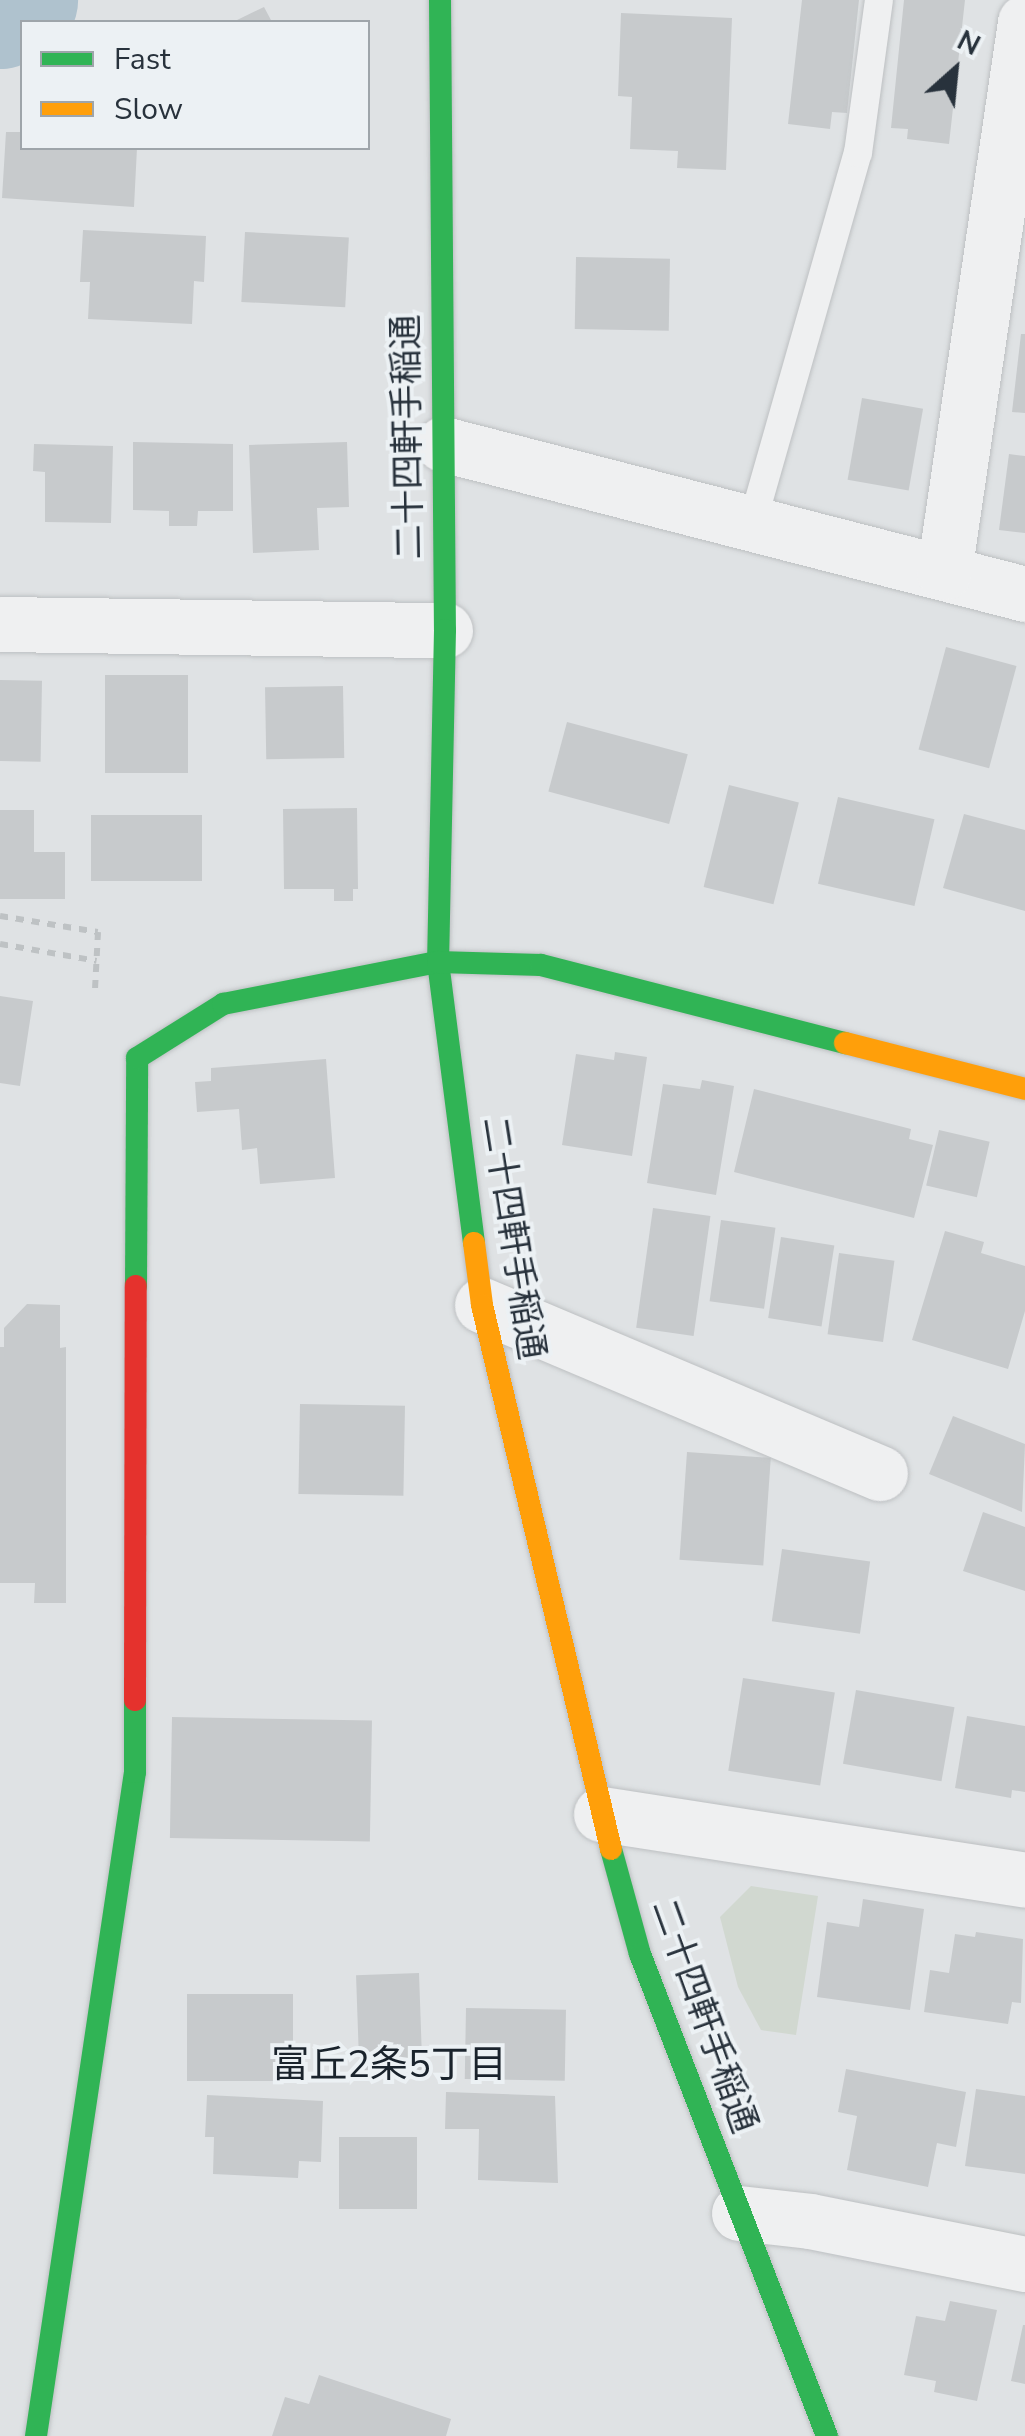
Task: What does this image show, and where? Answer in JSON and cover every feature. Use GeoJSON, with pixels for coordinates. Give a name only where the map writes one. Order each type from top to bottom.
{"type":"FeatureCollection","features":[{"type":"Feature","properties":{"kind":"street","name":"二十四軒手稲通"},"geometry":{"type":"LineString","coordinates":[[440,0],[445,630],[438,962],[482,1306],[601,1814],[640,1954],[827,2436]]}},
{"type":"Feature","properties":{"kind":"street"},"geometry":{"type":"LineString","coordinates":[[944,572],[1025,22]]}},
{"type":"Feature","properties":{"kind":"street"},"geometry":{"type":"LineString","coordinates":[[443,444],[1025,594]]}},
{"type":"Feature","properties":{"kind":"street"},"geometry":{"type":"LineString","coordinates":[[0,624],[445,630]]}},
{"type":"Feature","properties":{"kind":"street"},"geometry":{"type":"LineString","coordinates":[[36,2436],[135,1772],[137,1058],[222,1004],[438,962],[541,965],[1025,1090]]}},
{"type":"Feature","properties":{"kind":"street"},"geometry":{"type":"LineString","coordinates":[[482,1306],[880,1474]]}},
{"type":"Feature","properties":{"kind":"street"},"geometry":{"type":"LineString","coordinates":[[601,1814],[1025,1880]]}},
{"type":"Feature","properties":{"kind":"street"},"geometry":{"type":"LineString","coordinates":[[739,2212],[810,2221],[1025,2264]]}},
{"type":"Feature","properties":{"kind":"lane"},"geometry":{"type":"LineString","coordinates":[[752,524],[858,153],[880,0]]}},
{"type":"Feature","properties":{"kind":"path"},"geometry":{"type":"LineString","coordinates":[[0,916],[98,932],[95,989]]}},
{"type":"Feature","properties":{"kind":"path"},"geometry":{"type":"LineString","coordinates":[[0,944],[97,960]]}},
{"type":"Feature","properties":{"kind":"shaded area"},"geometry":{"type":"Polygon","coordinates":[[[751,1886],[818,1896],[796,2035],[761,2030],[738,1987],[720,1917],[751,1886]]]}},
{"type":"Feature","properties":{"kind":"building"},"geometry":{"type":"Polygon","coordinates":[[[802,0],[859,0],[847,113],[832,112],[830,129],[788,124],[802,0]]]}},
{"type":"Feature","properties":{"kind":"building"},"geometry":{"type":"Polygon","coordinates":[[[904,0],[965,0],[949,144],[907,139],[908,129],[891,128],[904,0]]]}},
{"type":"Feature","properties":{"kind":"building"},"geometry":{"type":"Polygon","coordinates":[[[264,7],[271,20],[237,20],[264,7]]]}},
{"type":"Feature","properties":{"kind":"building"},"geometry":{"type":"Polygon","coordinates":[[[621,13],[732,18],[726,170],[677,168],[678,151],[630,149],[632,97],[618,96],[621,13]]]}},
{"type":"Feature","properties":{"kind":"building"},"geometry":{"type":"Polygon","coordinates":[[[6,132],[20,132],[20,150],[137,150],[134,207],[2,198],[6,132]]]}},
{"type":"Feature","properties":{"kind":"building"},"geometry":{"type":"Polygon","coordinates":[[[83,230],[206,236],[204,282],[194,281],[192,324],[88,319],[90,282],[80,282],[83,230]]]}},
{"type":"Feature","properties":{"kind":"building"},"geometry":{"type":"Polygon","coordinates":[[[245,232],[349,237],[345,307],[241,302],[245,232]]]}},
{"type":"Feature","properties":{"kind":"building"},"geometry":{"type":"Polygon","coordinates":[[[576,257],[670,259],[669,331],[575,329],[576,257]]]}},
{"type":"Feature","properties":{"kind":"building"},"geometry":{"type":"Polygon","coordinates":[[[1021,334],[1025,334],[1025,413],[1012,412],[1021,334]]]}},
{"type":"Feature","properties":{"kind":"building"},"geometry":{"type":"Polygon","coordinates":[[[862,398],[923,409],[909,491],[848,480],[862,398]]]}},
{"type":"Feature","properties":{"kind":"building"},"geometry":{"type":"Polygon","coordinates":[[[133,442],[233,444],[233,511],[198,511],[197,526],[169,526],[169,511],[133,510],[133,442]]]}},
{"type":"Feature","properties":{"kind":"building"},"geometry":{"type":"Polygon","coordinates":[[[347,442],[349,507],[317,508],[319,550],[253,553],[249,445],[347,442]]]}},
{"type":"Feature","properties":{"kind":"building"},"geometry":{"type":"Polygon","coordinates":[[[34,444],[113,446],[111,523],[45,522],[45,472],[33,471],[34,444]]]}},
{"type":"Feature","properties":{"kind":"building"},"geometry":{"type":"Polygon","coordinates":[[[1009,454],[1025,456],[1025,533],[999,530],[1009,454]]]}},
{"type":"Feature","properties":{"kind":"building"},"geometry":{"type":"Polygon","coordinates":[[[946,647],[1017,666],[989,768],[919,749],[946,647]]]}},
{"type":"Feature","properties":{"kind":"building"},"geometry":{"type":"Polygon","coordinates":[[[105,675],[188,675],[188,773],[105,773],[105,675]]]}},
{"type":"Feature","properties":{"kind":"building"},"geometry":{"type":"Polygon","coordinates":[[[0,680],[42,681],[41,762],[0,761],[0,680]]]}},
{"type":"Feature","properties":{"kind":"building"},"geometry":{"type":"Polygon","coordinates":[[[343,686],[344,758],[266,759],[265,687],[343,686]]]}},
{"type":"Feature","properties":{"kind":"building"},"geometry":{"type":"Polygon","coordinates":[[[567,722],[688,754],[669,824],[548,792],[567,722]]]}},
{"type":"Feature","properties":{"kind":"building"},"geometry":{"type":"Polygon","coordinates":[[[729,785],[799,802],[773,904],[704,887],[729,785]]]}},
{"type":"Feature","properties":{"kind":"building"},"geometry":{"type":"Polygon","coordinates":[[[838,797],[934,819],[914,906],[818,884],[838,797]]]}},
{"type":"Feature","properties":{"kind":"building"},"geometry":{"type":"Polygon","coordinates":[[[357,808],[358,889],[353,889],[353,901],[334,901],[334,889],[284,889],[283,809],[357,808]]]}},
{"type":"Feature","properties":{"kind":"building"},"geometry":{"type":"Polygon","coordinates":[[[0,810],[34,810],[34,852],[65,852],[65,899],[0,899],[0,810]]]}},
{"type":"Feature","properties":{"kind":"building"},"geometry":{"type":"Polygon","coordinates":[[[964,814],[1025,830],[1025,911],[943,888],[964,814]]]}},
{"type":"Feature","properties":{"kind":"building"},"geometry":{"type":"Polygon","coordinates":[[[91,815],[202,815],[202,881],[91,881],[91,815]]]}},
{"type":"Feature","properties":{"kind":"building"},"geometry":{"type":"Polygon","coordinates":[[[0,996],[33,1001],[20,1086],[0,1083],[0,996]]]}},
{"type":"Feature","properties":{"kind":"building"},"geometry":{"type":"Polygon","coordinates":[[[615,1052],[647,1057],[632,1156],[562,1145],[576,1054],[614,1060],[615,1052]]]}},
{"type":"Feature","properties":{"kind":"building"},"geometry":{"type":"Polygon","coordinates":[[[326,1059],[335,1178],[260,1184],[257,1148],[242,1150],[239,1109],[197,1112],[195,1082],[211,1081],[211,1068],[326,1059]]]}},
{"type":"Feature","properties":{"kind":"building"},"geometry":{"type":"Polygon","coordinates":[[[702,1080],[734,1086],[716,1195],[647,1183],[663,1084],[700,1089],[702,1080]]]}},
{"type":"Feature","properties":{"kind":"building"},"geometry":{"type":"Polygon","coordinates":[[[754,1089],[911,1129],[909,1139],[933,1145],[914,1218],[734,1172],[754,1089]]]}},
{"type":"Feature","properties":{"kind":"building"},"geometry":{"type":"Polygon","coordinates":[[[939,1130],[990,1142],[977,1197],[926,1186],[939,1130]]]}},
{"type":"Feature","properties":{"kind":"building"},"geometry":{"type":"Polygon","coordinates":[[[653,1208],[710,1216],[694,1336],[636,1328],[653,1208]]]}},
{"type":"Feature","properties":{"kind":"building"},"geometry":{"type":"Polygon","coordinates":[[[721,1220],[775,1228],[764,1309],[710,1301],[721,1220]]]}},
{"type":"Feature","properties":{"kind":"building"},"geometry":{"type":"Polygon","coordinates":[[[945,1231],[984,1242],[981,1253],[1025,1266],[1025,1311],[1008,1369],[912,1340],[945,1231]]]}},
{"type":"Feature","properties":{"kind":"building"},"geometry":{"type":"Polygon","coordinates":[[[781,1237],[834,1245],[822,1326],[768,1318],[781,1237]]]}},
{"type":"Feature","properties":{"kind":"building"},"geometry":{"type":"Polygon","coordinates":[[[839,1253],[894,1261],[883,1342],[828,1334],[839,1253]]]}},
{"type":"Feature","properties":{"kind":"building"},"geometry":{"type":"Polygon","coordinates":[[[27,1304],[60,1305],[60,1348],[66,1347],[66,1603],[34,1603],[35,1583],[0,1583],[0,1347],[4,1347],[4,1328],[27,1304]]]}},
{"type":"Feature","properties":{"kind":"building"},"geometry":{"type":"Polygon","coordinates":[[[300,1404],[405,1406],[403,1496],[298,1494],[300,1404]]]}},
{"type":"Feature","properties":{"kind":"building"},"geometry":{"type":"Polygon","coordinates":[[[953,1416],[1025,1444],[1022,1512],[929,1474],[953,1416]]]}},
{"type":"Feature","properties":{"kind":"building"},"geometry":{"type":"Polygon","coordinates":[[[687,1452],[771,1458],[763,1566],[679,1560],[687,1452]]]}},
{"type":"Feature","properties":{"kind":"building"},"geometry":{"type":"Polygon","coordinates":[[[983,1512],[1025,1527],[1025,1591],[963,1571],[983,1512]]]}},
{"type":"Feature","properties":{"kind":"building"},"geometry":{"type":"Polygon","coordinates":[[[782,1549],[870,1561],[860,1634],[772,1621],[782,1549]]]}},
{"type":"Feature","properties":{"kind":"building"},"geometry":{"type":"Polygon","coordinates":[[[743,1678],[835,1693],[820,1785],[728,1771],[743,1678]]]}},
{"type":"Feature","properties":{"kind":"building"},"geometry":{"type":"Polygon","coordinates":[[[856,1690],[954,1707],[941,1781],[843,1764],[856,1690]]]}},
{"type":"Feature","properties":{"kind":"building"},"geometry":{"type":"Polygon","coordinates":[[[967,1716],[1025,1726],[1025,1792],[1012,1790],[1011,1798],[955,1788],[967,1716]]]}},
{"type":"Feature","properties":{"kind":"building"},"geometry":{"type":"Polygon","coordinates":[[[172,1717],[372,1720],[370,1841],[170,1838],[172,1717]]]}},
{"type":"Feature","properties":{"kind":"building"},"geometry":{"type":"Polygon","coordinates":[[[863,1899],[924,1909],[910,2010],[817,1997],[827,1922],[859,1927],[863,1899]]]}},
{"type":"Feature","properties":{"kind":"building"},"geometry":{"type":"Polygon","coordinates":[[[976,1932],[1023,1939],[1021,2003],[1012,2002],[1008,2024],[924,2012],[930,1970],[949,1973],[955,1934],[975,1937],[976,1932]]]}},
{"type":"Feature","properties":{"kind":"building"},"geometry":{"type":"Polygon","coordinates":[[[419,1973],[423,2074],[360,2076],[356,1975],[419,1973]]]}},
{"type":"Feature","properties":{"kind":"building"},"geometry":{"type":"Polygon","coordinates":[[[187,1994],[293,1994],[293,2081],[187,2081],[187,1994]]]}},
{"type":"Feature","properties":{"kind":"building"},"geometry":{"type":"Polygon","coordinates":[[[466,2008],[566,2010],[565,2081],[465,2079],[466,2008]]]}},
{"type":"Feature","properties":{"kind":"building"},"geometry":{"type":"Polygon","coordinates":[[[846,2069],[966,2092],[956,2147],[937,2143],[928,2187],[847,2170],[857,2116],[838,2112],[846,2069]]]}},
{"type":"Feature","properties":{"kind":"building"},"geometry":{"type":"Polygon","coordinates":[[[976,2089],[1025,2096],[1025,2174],[965,2166],[976,2089]]]}},
{"type":"Feature","properties":{"kind":"building"},"geometry":{"type":"Polygon","coordinates":[[[446,2092],[555,2096],[558,2183],[478,2180],[479,2129],[445,2129],[446,2092]]]}},
{"type":"Feature","properties":{"kind":"building"},"geometry":{"type":"Polygon","coordinates":[[[207,2095],[323,2101],[321,2162],[299,2161],[298,2178],[213,2174],[214,2137],[205,2137],[207,2095]]]}},
{"type":"Feature","properties":{"kind":"building"},"geometry":{"type":"Polygon","coordinates":[[[339,2137],[417,2137],[417,2209],[339,2209],[339,2137]]]}},
{"type":"Feature","properties":{"kind":"building"},"geometry":{"type":"Polygon","coordinates":[[[950,2301],[997,2310],[977,2401],[934,2392],[936,2381],[904,2375],[916,2316],[945,2321],[950,2301]]]}},
{"type":"Feature","properties":{"kind":"building"},"geometry":{"type":"Polygon","coordinates":[[[1025,2325],[1025,2384],[1011,2381],[1025,2325]]]}},
{"type":"Feature","properties":{"kind":"building"},"geometry":{"type":"Polygon","coordinates":[[[319,2375],[451,2419],[446,2436],[272,2436],[285,2397],[309,2404],[319,2375]]]}},
{"type":"Feature","properties":{"kind":"waterway"},"geometry":{"type":"LineString","coordinates":[[0,11],[20,0]]}},
{"type":"Feature","properties":{"kind":"traffic: fast"},"geometry":{"type":"LineString","coordinates":[[440,0],[445,630],[438,962],[474,1243]]}},
{"type":"Feature","properties":{"kind":"traffic: fast"},"geometry":{"type":"LineString","coordinates":[[136,1286],[137,1058],[223,1004],[438,962],[541,965],[845,1043]]}},
{"type":"Feature","properties":{"kind":"traffic: fast"},"geometry":{"type":"LineString","coordinates":[[36,2436],[135,1772],[135,1700]]}},
{"type":"Feature","properties":{"kind":"traffic: fast"},"geometry":{"type":"LineString","coordinates":[[611,1849],[640,1954],[827,2436]]}},
{"type":"Feature","properties":{"kind":"traffic: slow"},"geometry":{"type":"LineString","coordinates":[[845,1043],[1025,1089]]}},
{"type":"Feature","properties":{"kind":"traffic: slow"},"geometry":{"type":"LineString","coordinates":[[474,1243],[482,1305],[611,1849]]}},
{"type":"Feature","properties":{"kind":"traffic: jam"},"geometry":{"type":"LineString","coordinates":[[135,1700],[136,1286]]}},
{"type":"Feature","properties":{"kind":"district","name":"富丘2条5丁目"},"geometry":{"type":"Point","coordinates":[389,2065]}}]}
